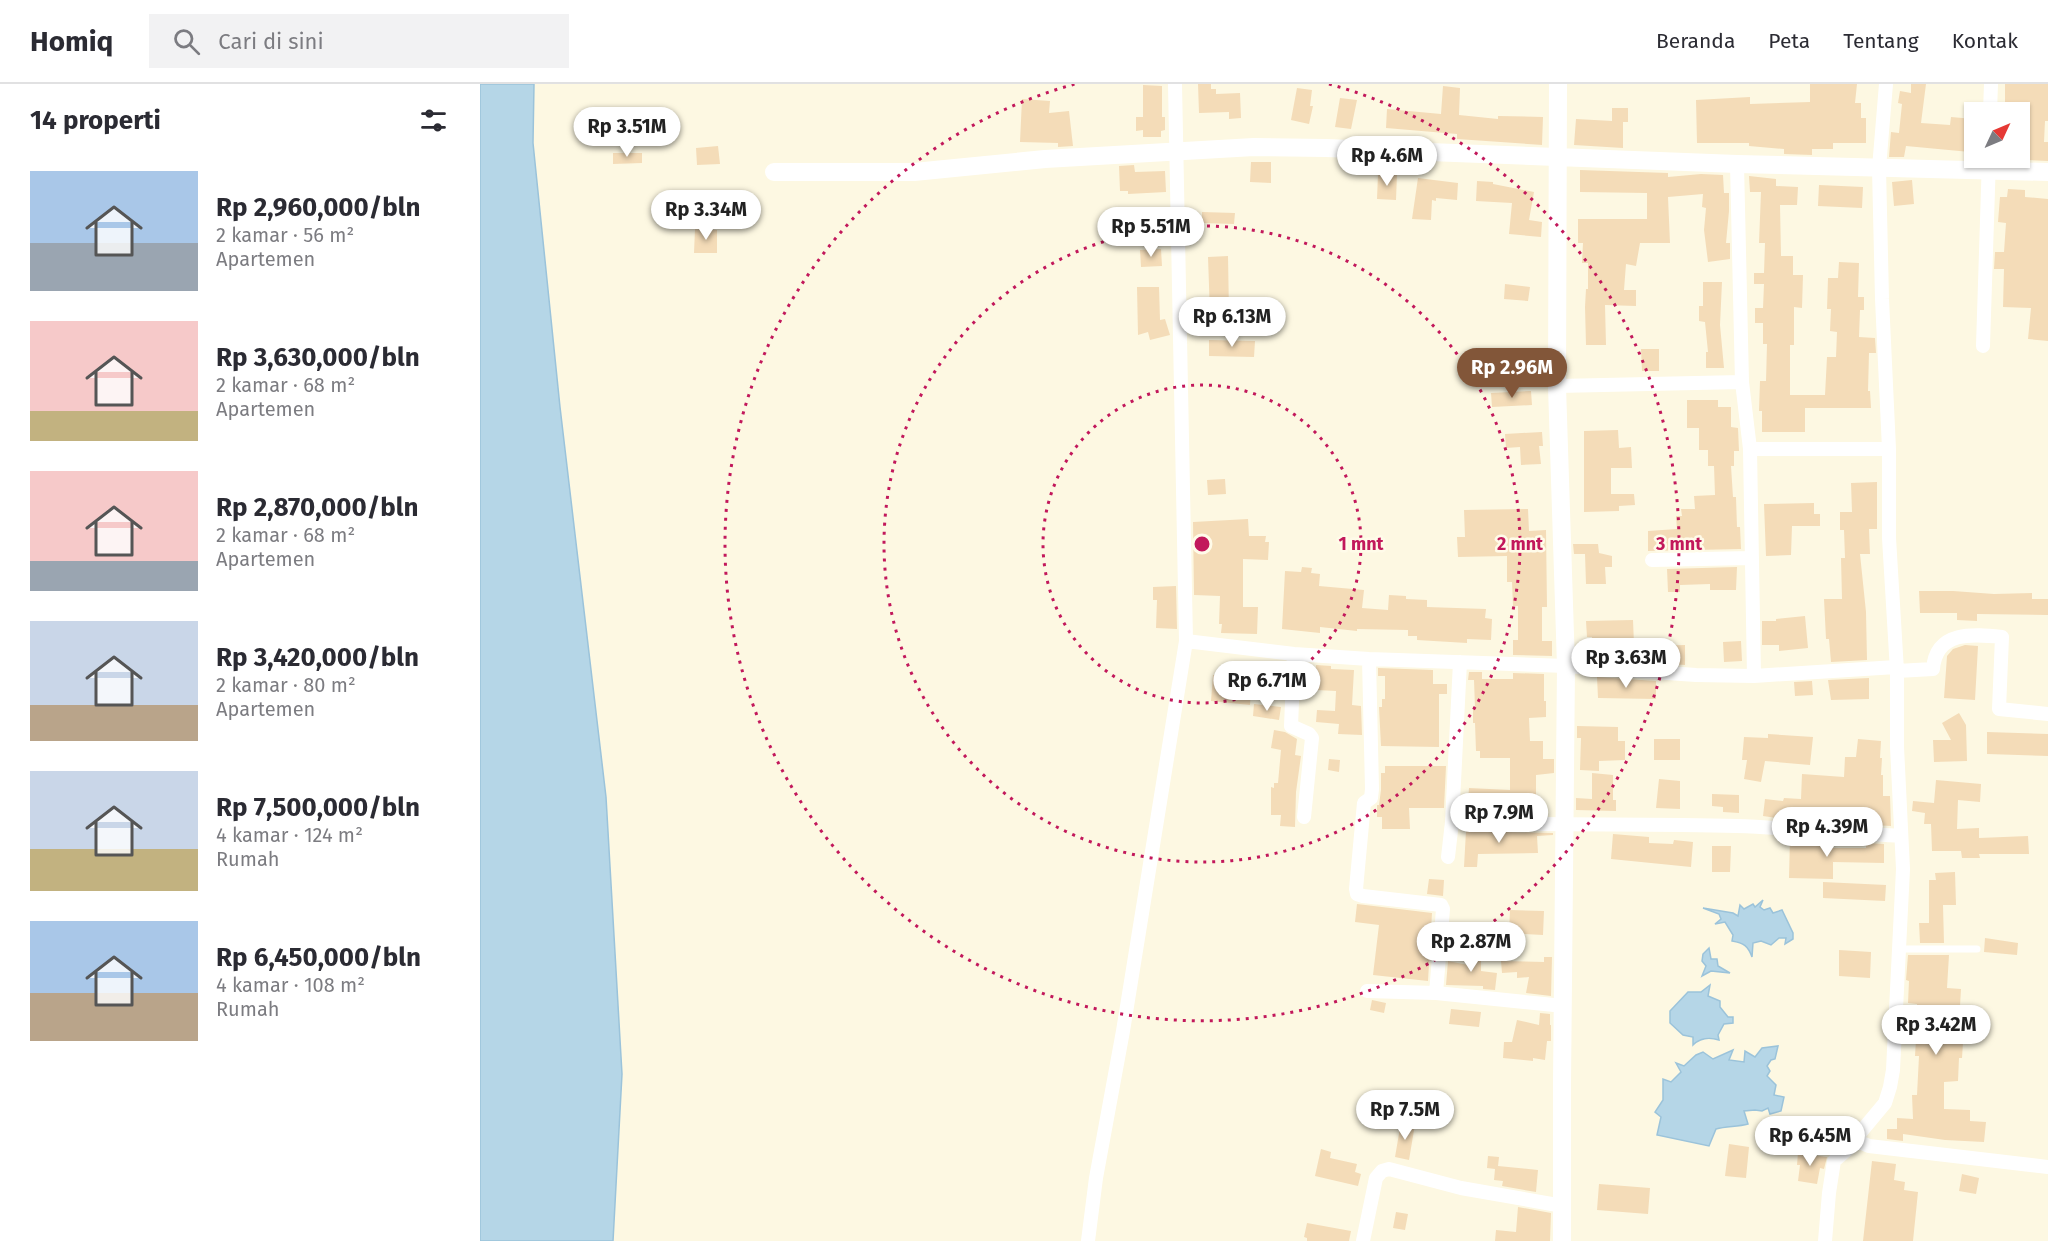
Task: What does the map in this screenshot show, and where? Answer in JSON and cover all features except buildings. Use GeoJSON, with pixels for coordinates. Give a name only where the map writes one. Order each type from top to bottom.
{"type":"FeatureCollection","features":[{"type":"Feature","properties":{"kind":"street"},"geometry":{"type":"LineString","coordinates":[[1088,1241],[1096,1178],[1123,1031],[1186,640],[1175,84]]}},
{"type":"Feature","properties":{"kind":"street"},"geometry":{"type":"LineString","coordinates":[[1558,84],[1557,386],[1566,666],[1562,1241]]}},
{"type":"Feature","properties":{"kind":"street"},"geometry":{"type":"LineString","coordinates":[[1825,1241],[1834,1161],[1857,1141],[1860,1133],[1885,1103],[1892,1082],[1904,869],[1897,747],[1897,669],[1889,538],[1889,449],[1882,299],[1879,168],[1886,84]]}},
{"type":"Feature","properties":{"kind":"street"},"geometry":{"type":"LineString","coordinates":[[1990,102],[1991,84]]}},
{"type":"Feature","properties":{"kind":"street"},"geometry":{"type":"LineString","coordinates":[[774,172],[914,172],[1045,159],[1254,147],[1326,148],[1556,159],[1879,168],[1964,165]]}},
{"type":"Feature","properties":{"kind":"street"},"geometry":{"type":"LineString","coordinates":[[1737,164],[1742,381],[1750,449],[1754,676]]}},
{"type":"Feature","properties":{"kind":"street"},"geometry":{"type":"LineString","coordinates":[[1983,346],[1989,168]]}},
{"type":"Feature","properties":{"kind":"street"},"geometry":{"type":"LineString","coordinates":[[2018,168],[2048,172]]}},
{"type":"Feature","properties":{"kind":"street"},"geometry":{"type":"LineString","coordinates":[[1557,386],[1742,381]]}},
{"type":"Feature","properties":{"kind":"street"},"geometry":{"type":"LineString","coordinates":[[1750,449],[1889,449]]}},
{"type":"Feature","properties":{"kind":"street"},"geometry":{"type":"LineString","coordinates":[[1652,560],[1751,558]]}},
{"type":"Feature","properties":{"kind":"street"},"geometry":{"type":"LineString","coordinates":[[1186,640],[1293,654],[1369,659],[1754,676],[1933,669],[1937,650],[1953,639],[1965,634],[2002,637],[1999,709],[2048,714]]}},
{"type":"Feature","properties":{"kind":"street"},"geometry":{"type":"LineString","coordinates":[[1293,654],[1291,726],[1309,734],[1312,738],[1304,817]]}},
{"type":"Feature","properties":{"kind":"street"},"geometry":{"type":"LineString","coordinates":[[1369,659],[1372,789],[1371,798],[1364,803],[1356,889],[1358,894],[1363,896],[1441,905],[1443,909],[1436,993]]}},
{"type":"Feature","properties":{"kind":"street"},"geometry":{"type":"LineString","coordinates":[[1448,857],[1452,822],[1460,662]]}},
{"type":"Feature","properties":{"kind":"street"},"geometry":{"type":"LineString","coordinates":[[1452,822],[1738,826],[1902,836]]}},
{"type":"Feature","properties":{"kind":"street"},"geometry":{"type":"LineString","coordinates":[[1367,991],[1436,993],[1564,1006]]}},
{"type":"Feature","properties":{"kind":"street"},"geometry":{"type":"LineString","coordinates":[[1857,1141],[1869,1146],[2048,1167]]}},
{"type":"Feature","properties":{"kind":"street"},"geometry":{"type":"LineString","coordinates":[[1363,1241],[1376,1178],[1382,1171],[1389,1169],[1461,1188],[1563,1206]]}},
{"type":"Feature","properties":{"kind":"lane"},"geometry":{"type":"LineString","coordinates":[[1899,949],[1977,949]]}},
{"type":"Feature","properties":{"kind":"water"},"geometry":{"type":"Polygon","coordinates":[[[480,84],[534,84],[533,143],[560,407],[606,797],[622,1074],[613,1241],[480,1241],[480,84]]]}},
{"type":"Feature","properties":{"kind":"water"},"geometry":{"type":"Polygon","coordinates":[[[1763,900],[1760,907],[1764,910],[1770,908],[1773,913],[1782,910],[1793,933],[1793,939],[1785,944],[1786,938],[1779,938],[1771,945],[1761,941],[1753,943],[1752,957],[1745,946],[1732,941],[1733,935],[1725,922],[1715,924],[1721,919],[1719,914],[1703,908],[1733,913],[1738,916],[1740,905],[1744,909],[1753,904],[1755,907],[1763,900]]]}},
{"type":"Feature","properties":{"kind":"water"},"geometry":{"type":"Polygon","coordinates":[[[1709,948],[1711,959],[1717,959],[1718,966],[1730,973],[1711,971],[1702,976],[1706,966],[1702,961],[1703,954],[1709,948]]]}},
{"type":"Feature","properties":{"kind":"water"},"geometry":{"type":"Polygon","coordinates":[[[1710,985],[1708,996],[1720,1001],[1720,1007],[1728,1017],[1733,1017],[1733,1023],[1724,1024],[1718,1035],[1719,1040],[1705,1039],[1693,1045],[1693,1037],[1683,1035],[1670,1023],[1670,1011],[1688,992],[1701,992],[1710,985]]]}},
{"type":"Feature","properties":{"kind":"water"},"geometry":{"type":"Polygon","coordinates":[[[1778,1046],[1775,1059],[1771,1060],[1767,1066],[1770,1071],[1767,1076],[1776,1085],[1774,1095],[1784,1097],[1781,1111],[1770,1114],[1768,1108],[1762,1111],[1744,1111],[1748,1124],[1716,1129],[1709,1146],[1657,1135],[1661,1117],[1655,1112],[1663,1100],[1663,1079],[1671,1082],[1681,1072],[1676,1063],[1684,1066],[1703,1052],[1713,1059],[1733,1050],[1729,1060],[1744,1062],[1745,1051],[1755,1057],[1762,1048],[1778,1046]]]}}]}
